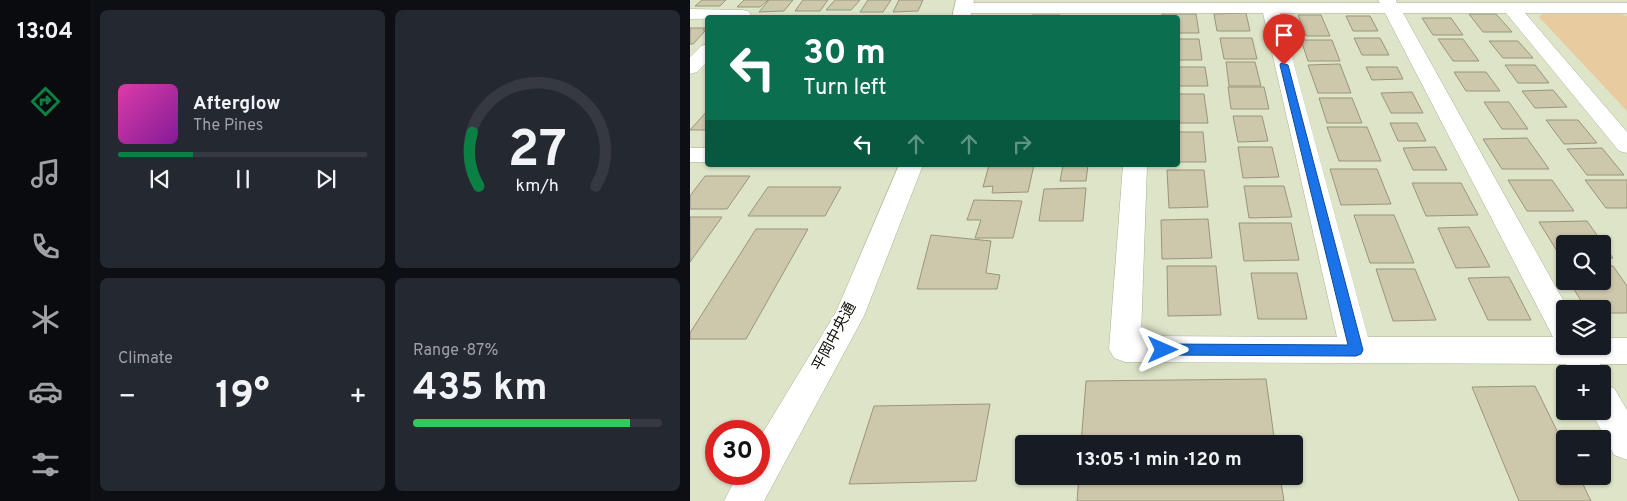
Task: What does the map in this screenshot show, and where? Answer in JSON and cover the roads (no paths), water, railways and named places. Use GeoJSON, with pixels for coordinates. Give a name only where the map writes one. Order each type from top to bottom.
{"type":"FeatureCollection","features":[{"type":"Feature","properties":{"kind":"street"},"geometry":{"type":"LineString","coordinates":[[1389,4],[1556,313]]}},
{"type":"Feature","properties":{"kind":"street"},"geometry":{"type":"LineString","coordinates":[[963,8],[1143,13],[1389,4],[1511,8],[1544,4],[1627,8]]}},
{"type":"Feature","properties":{"kind":"street"},"geometry":{"type":"LineString","coordinates":[[1270,8],[1356,350]]}},
{"type":"Feature","properties":{"kind":"street"},"geometry":{"type":"LineString","coordinates":[[1511,8],[1627,146]]}},
{"type":"Feature","properties":{"kind":"street"},"geometry":{"type":"LineString","coordinates":[[690,14],[742,15]]}},
{"type":"Feature","properties":{"kind":"street"},"geometry":{"type":"LineString","coordinates":[[690,68],[705,53]]}},
{"type":"Feature","properties":{"kind":"street"},"geometry":{"type":"LineString","coordinates":[[690,155],[705,155]]}},
{"type":"Feature","properties":{"kind":"street","name":"平岡中央通"},"geometry":{"type":"LineString","coordinates":[[743,501],[849,316],[910,167]]}},
{"type":"Feature","properties":{"kind":"street"},"geometry":{"type":"LineString","coordinates":[[1135,167],[1125,350],[1556,350]]}},
{"type":"Feature","properties":{"kind":"street"},"geometry":{"type":"LineString","coordinates":[[1611,351],[1627,351]]}},
{"type":"Feature","properties":{"kind":"street"},"geometry":{"type":"LineString","coordinates":[[1611,415],[1627,443]]}}]}
